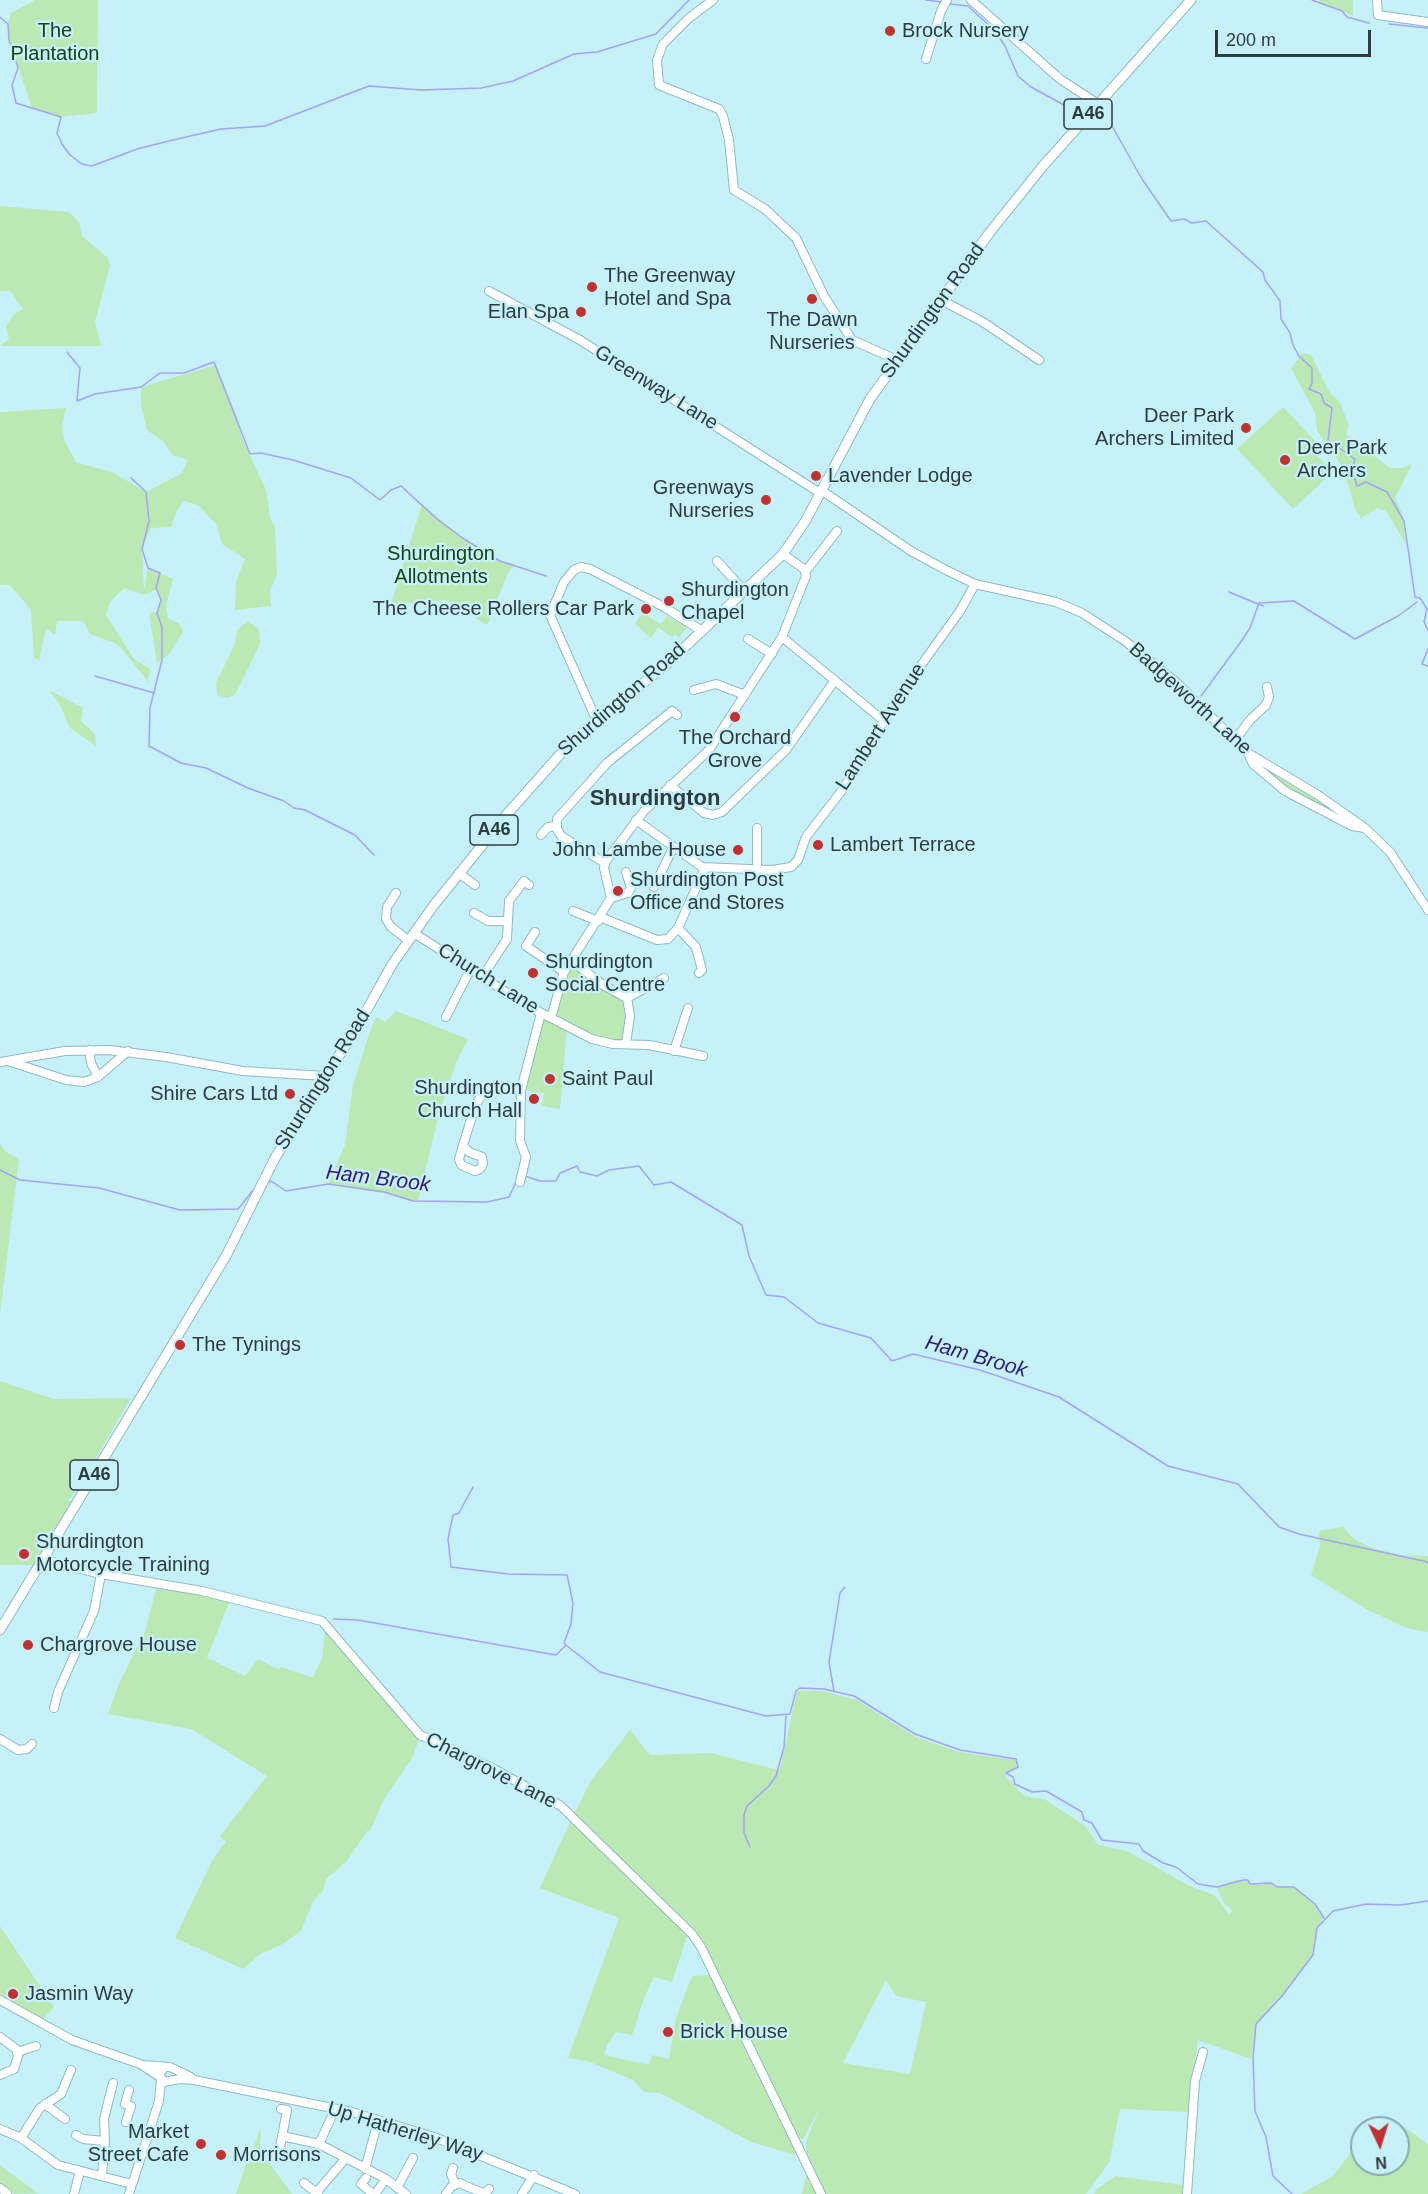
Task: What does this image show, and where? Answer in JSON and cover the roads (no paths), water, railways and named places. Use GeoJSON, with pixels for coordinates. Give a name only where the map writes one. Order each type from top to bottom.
{"type":"FeatureCollection","features":[{"type":"Feature","properties":{"kind":"main road","name":"Shurdington Road"},"geometry":{"type":"LineString","coordinates":[[0,1630],[220,1266],[275,1158],[411,937],[459,873],[554,760],[596,719],[667,664],[783,554],[821,492],[851,430],[897,360],[996,224],[1098,104],[1191,0]]}},
{"type":"Feature","properties":{"kind":"street"},"geometry":{"type":"LineString","coordinates":[[713,0],[689,18],[663,44],[657,60],[659,85],[719,109],[729,140],[734,190],[748,196],[765,209],[796,238],[820,288],[852,340],[897,360]]}},
{"type":"Feature","properties":{"kind":"street"},"geometry":{"type":"LineString","coordinates":[[927,59],[941,11],[947,0]]}},
{"type":"Feature","properties":{"kind":"street"},"geometry":{"type":"LineString","coordinates":[[970,0],[1060,80],[1098,104]]}},
{"type":"Feature","properties":{"kind":"street"},"geometry":{"type":"LineString","coordinates":[[1377,0],[1378,15],[1428,22]]}},
{"type":"Feature","properties":{"kind":"street","name":"Greenway Lane"},"geometry":{"type":"LineString","coordinates":[[489,291],[580,340],[821,492]]}},
{"type":"Feature","properties":{"kind":"street"},"geometry":{"type":"LineString","coordinates":[[941,300],[983,322],[1039,360]]}},
{"type":"Feature","properties":{"kind":"street","name":"Badgeworth Lane"},"geometry":{"type":"LineString","coordinates":[[821,492],[911,551],[975,584],[1056,602],[1082,613],[1150,660],[1248,753],[1338,807],[1365,828],[1390,852],[1428,910]]}},
{"type":"Feature","properties":{"kind":"street"},"geometry":{"type":"LineString","coordinates":[[551,1018],[564,972],[611,898],[605,863],[636,820],[670,785],[710,750],[782,637],[805,579],[805,572],[837,531]]}},
{"type":"Feature","properties":{"kind":"street"},"geometry":{"type":"LineString","coordinates":[[783,554],[805,572]]}},
{"type":"Feature","properties":{"kind":"street"},"geometry":{"type":"LineString","coordinates":[[717,561],[745,592]]}},
{"type":"Feature","properties":{"kind":"street"},"geometry":{"type":"LineString","coordinates":[[596,719],[550,615],[564,582],[574,570],[581,567],[590,569],[664,607],[702,631]]}},
{"type":"Feature","properties":{"kind":"street","name":"Lambert Avenue"},"geometry":{"type":"LineString","coordinates":[[757,870],[787,869],[798,860],[806,837],[843,789],[884,721],[960,611],[975,584]]}},
{"type":"Feature","properties":{"kind":"street"},"geometry":{"type":"LineString","coordinates":[[782,637],[884,721]]}},
{"type":"Feature","properties":{"kind":"street"},"geometry":{"type":"LineString","coordinates":[[748,639],[772,654]]}},
{"type":"Feature","properties":{"kind":"street"},"geometry":{"type":"LineString","coordinates":[[670,785],[705,813],[713,815],[722,812],[786,750],[835,680]]}},
{"type":"Feature","properties":{"kind":"street"},"geometry":{"type":"LineString","coordinates":[[694,690],[716,684],[745,695]]}},
{"type":"Feature","properties":{"kind":"street"},"geometry":{"type":"LineString","coordinates":[[1234,740],[1266,705],[1269,697],[1267,687]]}},
{"type":"Feature","properties":{"kind":"street"},"geometry":{"type":"LineString","coordinates":[[605,863],[563,837],[556,826],[557,819],[592,777],[672,711]]}},
{"type":"Feature","properties":{"kind":"street"},"geometry":{"type":"LineString","coordinates":[[1248,753],[1253,764],[1286,792],[1352,826],[1365,828]]}},
{"type":"Feature","properties":{"kind":"street"},"geometry":{"type":"LineString","coordinates":[[636,820],[673,848],[705,868],[757,870],[757,828]]}},
{"type":"Feature","properties":{"kind":"street"},"geometry":{"type":"LineString","coordinates":[[542,836],[548,828],[556,826]]}},
{"type":"Feature","properties":{"kind":"street"},"geometry":{"type":"LineString","coordinates":[[654,887],[673,848]]}},
{"type":"Feature","properties":{"kind":"street"},"geometry":{"type":"LineString","coordinates":[[573,911],[660,940],[671,938],[678,928],[705,868]]}},
{"type":"Feature","properties":{"kind":"street"},"geometry":{"type":"LineString","coordinates":[[611,898],[628,893],[631,888],[626,872]]}},
{"type":"Feature","properties":{"kind":"street"},"geometry":{"type":"LineString","coordinates":[[459,873],[475,885]]}},
{"type":"Feature","properties":{"kind":"street"},"geometry":{"type":"LineString","coordinates":[[483,976],[504,944],[509,901],[523,881]]}},
{"type":"Feature","properties":{"kind":"street","name":"Church Lane"},"geometry":{"type":"LineString","coordinates":[[396,893],[387,908],[386,919],[391,927],[471,968],[541,1013],[592,1039],[703,1056]]}},
{"type":"Feature","properties":{"kind":"street"},"geometry":{"type":"LineString","coordinates":[[474,913],[488,921],[508,921]]}},
{"type":"Feature","properties":{"kind":"street"},"geometry":{"type":"LineString","coordinates":[[678,928],[696,947],[703,972]]}},
{"type":"Feature","properties":{"kind":"street"},"geometry":{"type":"LineString","coordinates":[[535,932],[526,946],[564,972]]}},
{"type":"Feature","properties":{"kind":"street"},"geometry":{"type":"LineString","coordinates":[[571,960],[603,985],[627,998]]}},
{"type":"Feature","properties":{"kind":"street"},"geometry":{"type":"LineString","coordinates":[[446,1017],[471,968]]}},
{"type":"Feature","properties":{"kind":"street"},"geometry":{"type":"LineString","coordinates":[[627,998],[664,978]]}},
{"type":"Feature","properties":{"kind":"street"},"geometry":{"type":"LineString","coordinates":[[626,1044],[630,1016],[627,998]]}},
{"type":"Feature","properties":{"kind":"street"},"geometry":{"type":"LineString","coordinates":[[674,1051],[688,1008]]}},
{"type":"Feature","properties":{"kind":"street"},"geometry":{"type":"LineString","coordinates":[[520,1182],[526,1157],[520,1141],[521,1090],[541,1013]]}},
{"type":"Feature","properties":{"kind":"street"},"geometry":{"type":"LineString","coordinates":[[3,1061],[66,1050],[128,1051],[243,1071],[325,1076]]}},
{"type":"Feature","properties":{"kind":"street"},"geometry":{"type":"LineString","coordinates":[[89,1050],[91,1063],[98,1077]]}},
{"type":"Feature","properties":{"kind":"street"},"geometry":{"type":"LineString","coordinates":[[3,1061],[76,1082],[87,1082],[98,1077],[128,1051]]}},
{"type":"Feature","properties":{"kind":"street"},"geometry":{"type":"LineString","coordinates":[[463,1145],[480,1096],[491,1088],[501,1086],[521,1090]]}},
{"type":"Feature","properties":{"kind":"street","name":"Chargrove Lane"},"geometry":{"type":"LineString","coordinates":[[45,1557],[53,1562],[101,1574],[202,1591],[322,1622],[420,1735],[492,1768],[561,1806],[690,1932],[701,1947],[821,2194]]}},
{"type":"Feature","properties":{"kind":"street"},"geometry":{"type":"LineString","coordinates":[[54,1708],[58,1692],[94,1611],[101,1574]]}},
{"type":"Feature","properties":{"kind":"street"},"geometry":{"type":"LineString","coordinates":[[0,1739],[18,1750],[27,1749],[32,1744]]}},
{"type":"Feature","properties":{"kind":"street","name":"Up Hatherley Way"},"geometry":{"type":"LineString","coordinates":[[0,2000],[72,2040],[140,2064],[169,2068],[194,2080],[383,2121],[534,2175],[575,2194]]}},
{"type":"Feature","properties":{"kind":"street"},"geometry":{"type":"LineString","coordinates":[[0,2037],[18,2052]]}},
{"type":"Feature","properties":{"kind":"street"},"geometry":{"type":"LineString","coordinates":[[18,2052],[36,2046]]}},
{"type":"Feature","properties":{"kind":"street"},"geometry":{"type":"LineString","coordinates":[[0,2075],[14,2069],[18,2052]]}},
{"type":"Feature","properties":{"kind":"street"},"geometry":{"type":"LineString","coordinates":[[1187,2194],[1195,2081],[1203,2052]]}},
{"type":"Feature","properties":{"kind":"street","name":"Up Hatherley Way"},"geometry":{"type":"LineString","coordinates":[[140,2064],[160,2079],[172,2082],[194,2080]]}},
{"type":"Feature","properties":{"kind":"street"},"geometry":{"type":"LineString","coordinates":[[129,2194],[159,2101],[160,2071],[169,2068],[176,2076],[159,2101]]}},
{"type":"Feature","properties":{"kind":"street"},"geometry":{"type":"LineString","coordinates":[[21,2138],[38,2109],[58,2097],[68,2074]]}},
{"type":"Feature","properties":{"kind":"street"},"geometry":{"type":"LineString","coordinates":[[102,2175],[104,2119],[113,2083]]}},
{"type":"Feature","properties":{"kind":"street"},"geometry":{"type":"LineString","coordinates":[[110,2093],[128,2094],[125,2104],[131,2106],[126,2122]]}},
{"type":"Feature","properties":{"kind":"street"},"geometry":{"type":"LineString","coordinates":[[45,2104],[65,2119]]}},
{"type":"Feature","properties":{"kind":"street"},"geometry":{"type":"LineString","coordinates":[[279,2153],[287,2110],[281,2109]]}},
{"type":"Feature","properties":{"kind":"street"},"geometry":{"type":"LineString","coordinates":[[319,2144],[331,2118]]}},
{"type":"Feature","properties":{"kind":"street"},"geometry":{"type":"LineString","coordinates":[[0,2129],[21,2138],[52,2162],[132,2184]]}},
{"type":"Feature","properties":{"kind":"street"},"geometry":{"type":"LineString","coordinates":[[365,2169],[375,2132]]}},
{"type":"Feature","properties":{"kind":"street"},"geometry":{"type":"LineString","coordinates":[[282,2136],[319,2144],[386,2179],[406,2194]]}},
{"type":"Feature","properties":{"kind":"street"},"geometry":{"type":"LineString","coordinates":[[80,2139],[105,2141]]}},
{"type":"Feature","properties":{"kind":"street"},"geometry":{"type":"LineString","coordinates":[[304,2183],[317,2193],[345,2159]]}},
{"type":"Feature","properties":{"kind":"street"},"geometry":{"type":"LineString","coordinates":[[397,2188],[409,2160]]}},
{"type":"Feature","properties":{"kind":"street"},"geometry":{"type":"LineString","coordinates":[[453,2168],[451,2174],[455,2184]]}},
{"type":"Feature","properties":{"kind":"street"},"geometry":{"type":"LineString","coordinates":[[74,2194],[80,2171]]}},
{"type":"Feature","properties":{"kind":"street"},"geometry":{"type":"LineString","coordinates":[[522,2194],[534,2175]]}},
{"type":"Feature","properties":{"kind":"street"},"geometry":{"type":"LineString","coordinates":[[366,2178],[361,2184],[374,2194],[386,2179]]}},
{"type":"Feature","properties":{"kind":"street"},"geometry":{"type":"LineString","coordinates":[[446,2194],[455,2184],[465,2183],[485,2194],[489,2189]]}},
{"type":"Feature","properties":{"kind":"waterway"},"geometry":{"type":"LineString","coordinates":[[0,17],[8,24],[9,40],[18,68],[12,85],[16,103],[61,117],[57,133],[62,144],[70,155],[82,164],[92,166],[137,149],[173,140],[221,129],[265,126],[369,86],[421,90],[481,88],[513,81],[574,54],[597,52],[656,34],[689,0]]}},
{"type":"Feature","properties":{"kind":"waterway"},"geometry":{"type":"LineString","coordinates":[[926,0],[942,2]]}},
{"type":"Feature","properties":{"kind":"waterway"},"geometry":{"type":"LineString","coordinates":[[1312,0],[1342,11],[1347,17],[1369,23]]}},
{"type":"Feature","properties":{"kind":"waterway"},"geometry":{"type":"LineString","coordinates":[[950,4],[968,6],[995,31],[1005,46],[1018,76],[1031,87],[1075,111],[1086,113]]}},
{"type":"Feature","properties":{"kind":"waterway"},"geometry":{"type":"LineString","coordinates":[[1389,24],[1428,28]]}},
{"type":"Feature","properties":{"kind":"waterway"},"geometry":{"type":"LineString","coordinates":[[1094,115],[1108,119],[1142,179],[1171,221],[1184,219],[1192,223],[1206,221],[1263,272],[1265,280],[1280,301],[1281,319],[1290,333],[1293,345],[1299,356],[1312,368],[1312,383],[1309,389],[1321,394],[1324,403],[1332,408],[1328,440],[1355,459],[1352,470],[1357,486],[1366,482],[1387,492],[1404,521],[1415,597],[1420,598],[1427,609],[1424,622],[1428,630]]}},
{"type":"Feature","properties":{"kind":"waterway"},"geometry":{"type":"LineString","coordinates":[[67,352],[80,368],[77,401],[95,394],[141,387],[160,373],[184,373],[214,362],[250,454],[261,453],[293,460],[351,478],[380,500],[391,490],[401,486],[437,519],[464,539],[500,561],[546,576]]}},
{"type":"Feature","properties":{"kind":"waterway"},"geometry":{"type":"LineString","coordinates":[[131,478],[146,492],[149,521],[142,549],[148,568],[160,573],[156,588],[161,600],[157,613],[162,627],[162,660],[150,708],[149,746],[181,763],[206,768],[248,788],[284,801],[294,808],[305,810],[355,835],[374,855]]}},
{"type":"Feature","properties":{"kind":"waterway"},"geometry":{"type":"LineString","coordinates":[[1229,592],[1263,606]]}},
{"type":"Feature","properties":{"kind":"waterway"},"geometry":{"type":"LineString","coordinates":[[1201,696],[1250,628],[1259,603],[1294,601],[1355,639],[1398,616],[1417,602]]}},
{"type":"Feature","properties":{"kind":"waterway"},"geometry":{"type":"LineString","coordinates":[[1428,649],[1422,664],[1428,666]]}},
{"type":"Feature","properties":{"kind":"waterway"},"geometry":{"type":"LineString","coordinates":[[95,676],[154,693]]}},
{"type":"Feature","properties":{"kind":"waterway","name":"Ham Brook"},"geometry":{"type":"LineString","coordinates":[[525,1176],[540,1181],[556,1181],[560,1173],[577,1166],[580,1172],[597,1176],[609,1170],[639,1166],[654,1185],[671,1182],[742,1225],[749,1256],[766,1295],[784,1297],[818,1323],[871,1338],[892,1361],[913,1354],[980,1370],[1059,1397],[1168,1466],[1238,1484],[1279,1527],[1299,1534],[1428,1562]]}},
{"type":"Feature","properties":{"kind":"waterway","name":"Ham Brook"},"geometry":{"type":"LineString","coordinates":[[0,1170],[20,1180],[99,1188],[180,1210],[238,1209],[254,1189]]}},
{"type":"Feature","properties":{"kind":"waterway","name":"Ham Brook"},"geometry":{"type":"LineString","coordinates":[[267,1183],[271,1181],[286,1191],[328,1184],[384,1192],[413,1201],[487,1202],[509,1197],[516,1182]]}},
{"type":"Feature","properties":{"kind":"waterway"},"geometry":{"type":"LineString","coordinates":[[473,1487],[459,1513],[453,1515],[448,1539],[451,1567],[508,1574],[567,1575],[573,1603],[571,1624],[564,1643],[566,1645]]}},
{"type":"Feature","properties":{"kind":"waterway"},"geometry":{"type":"LineString","coordinates":[[834,1691],[829,1662],[840,1593],[845,1587]]}},
{"type":"Feature","properties":{"kind":"waterway"},"geometry":{"type":"LineString","coordinates":[[334,1619],[358,1620],[556,1655],[566,1645],[600,1672],[766,1716],[790,1714],[796,1691],[800,1688],[824,1689],[854,1696],[915,1734],[960,1750],[1016,1759],[1018,1767],[1006,1773],[1013,1777],[1015,1784],[1032,1792],[1046,1791],[1082,1812],[1084,1820],[1092,1823],[1102,1840],[1139,1844],[1143,1851],[1163,1863],[1176,1867],[1198,1884],[1217,1887],[1248,1880],[1250,1884],[1271,1883],[1277,1887],[1294,1887],[1315,1904],[1324,1918]]}},
{"type":"Feature","properties":{"kind":"waterway"},"geometry":{"type":"LineString","coordinates":[[750,1847],[744,1833],[744,1815],[747,1806],[769,1786],[776,1776],[784,1747],[786,1716]]}},
{"type":"Feature","properties":{"kind":"waterway"},"geometry":{"type":"LineString","coordinates":[[1292,2194],[1273,2176],[1266,2137],[1255,2111],[1253,2058],[1256,2024],[1282,1996],[1313,1955],[1317,1928],[1333,1911],[1366,1904],[1400,1905],[1428,1901]]}},
{"type":"Feature","properties":{"kind":"place","name":"Brock Nursery"},"geometry":{"type":"Point","coordinates":[890,31]}},
{"type":"Feature","properties":{"kind":"place","name":"The Greenway Hotel and Spa"},"geometry":{"type":"Point","coordinates":[592,287]}},
{"type":"Feature","properties":{"kind":"place","name":"The Dawn Nurseries"},"geometry":{"type":"Point","coordinates":[812,299]}},
{"type":"Feature","properties":{"kind":"place","name":"Elan Spa"},"geometry":{"type":"Point","coordinates":[581,312]}},
{"type":"Feature","properties":{"kind":"place","name":"Deer Park Archers Limited"},"geometry":{"type":"Point","coordinates":[1246,428]}},
{"type":"Feature","properties":{"kind":"place","name":"Deer Park Archers"},"geometry":{"type":"Point","coordinates":[1285,460]}},
{"type":"Feature","properties":{"kind":"place","name":"Lavender Lodge"},"geometry":{"type":"Point","coordinates":[816,476]}},
{"type":"Feature","properties":{"kind":"place","name":"Greenways Nurseries"},"geometry":{"type":"Point","coordinates":[766,500]}},
{"type":"Feature","properties":{"kind":"place","name":"Shurdington Chapel"},"geometry":{"type":"Point","coordinates":[669,601]}},
{"type":"Feature","properties":{"kind":"place","name":"The Cheese Rollers Car Park"},"geometry":{"type":"Point","coordinates":[646,609]}},
{"type":"Feature","properties":{"kind":"place","name":"The Orchard Grove"},"geometry":{"type":"Point","coordinates":[735,717]}},
{"type":"Feature","properties":{"kind":"place","name":"Lambert Terrace"},"geometry":{"type":"Point","coordinates":[818,845]}},
{"type":"Feature","properties":{"kind":"place","name":"John Lambe House"},"geometry":{"type":"Point","coordinates":[738,850]}},
{"type":"Feature","properties":{"kind":"place","name":"Shurdington Post Office and Stores"},"geometry":{"type":"Point","coordinates":[618,891]}},
{"type":"Feature","properties":{"kind":"place","name":"Shurdington Social Centre"},"geometry":{"type":"Point","coordinates":[533,973]}},
{"type":"Feature","properties":{"kind":"place","name":"Saint Paul"},"geometry":{"type":"Point","coordinates":[550,1079]}},
{"type":"Feature","properties":{"kind":"place","name":"Shire Cars Ltd"},"geometry":{"type":"Point","coordinates":[290,1094]}},
{"type":"Feature","properties":{"kind":"place","name":"Shurdington Church Hall"},"geometry":{"type":"Point","coordinates":[534,1099]}},
{"type":"Feature","properties":{"kind":"place","name":"The Tynings"},"geometry":{"type":"Point","coordinates":[180,1345]}},
{"type":"Feature","properties":{"kind":"place","name":"Shurdington Motorcycle Training"},"geometry":{"type":"Point","coordinates":[24,1554]}},
{"type":"Feature","properties":{"kind":"place","name":"Chargrove House"},"geometry":{"type":"Point","coordinates":[28,1645]}},
{"type":"Feature","properties":{"kind":"place","name":"Jasmin Way"},"geometry":{"type":"Point","coordinates":[13,1994]}},
{"type":"Feature","properties":{"kind":"place","name":"Brick House"},"geometry":{"type":"Point","coordinates":[668,2032]}},
{"type":"Feature","properties":{"kind":"place","name":"Market Street Cafe"},"geometry":{"type":"Point","coordinates":[201,2144]}},
{"type":"Feature","properties":{"kind":"place","name":"Morrisons"},"geometry":{"type":"Point","coordinates":[221,2155]}},
{"type":"Feature","properties":{"kind":"district","name":"Shurdington"},"geometry":{"type":"Point","coordinates":[655,799]}},
{"type":"Feature","properties":{"kind":"park label","name":"The Plantation"},"geometry":{"type":"Point","coordinates":[55,42]}},
{"type":"Feature","properties":{"kind":"park label","name":"Shurdington Allotments"},"geometry":{"type":"Point","coordinates":[441,566]}}]}
